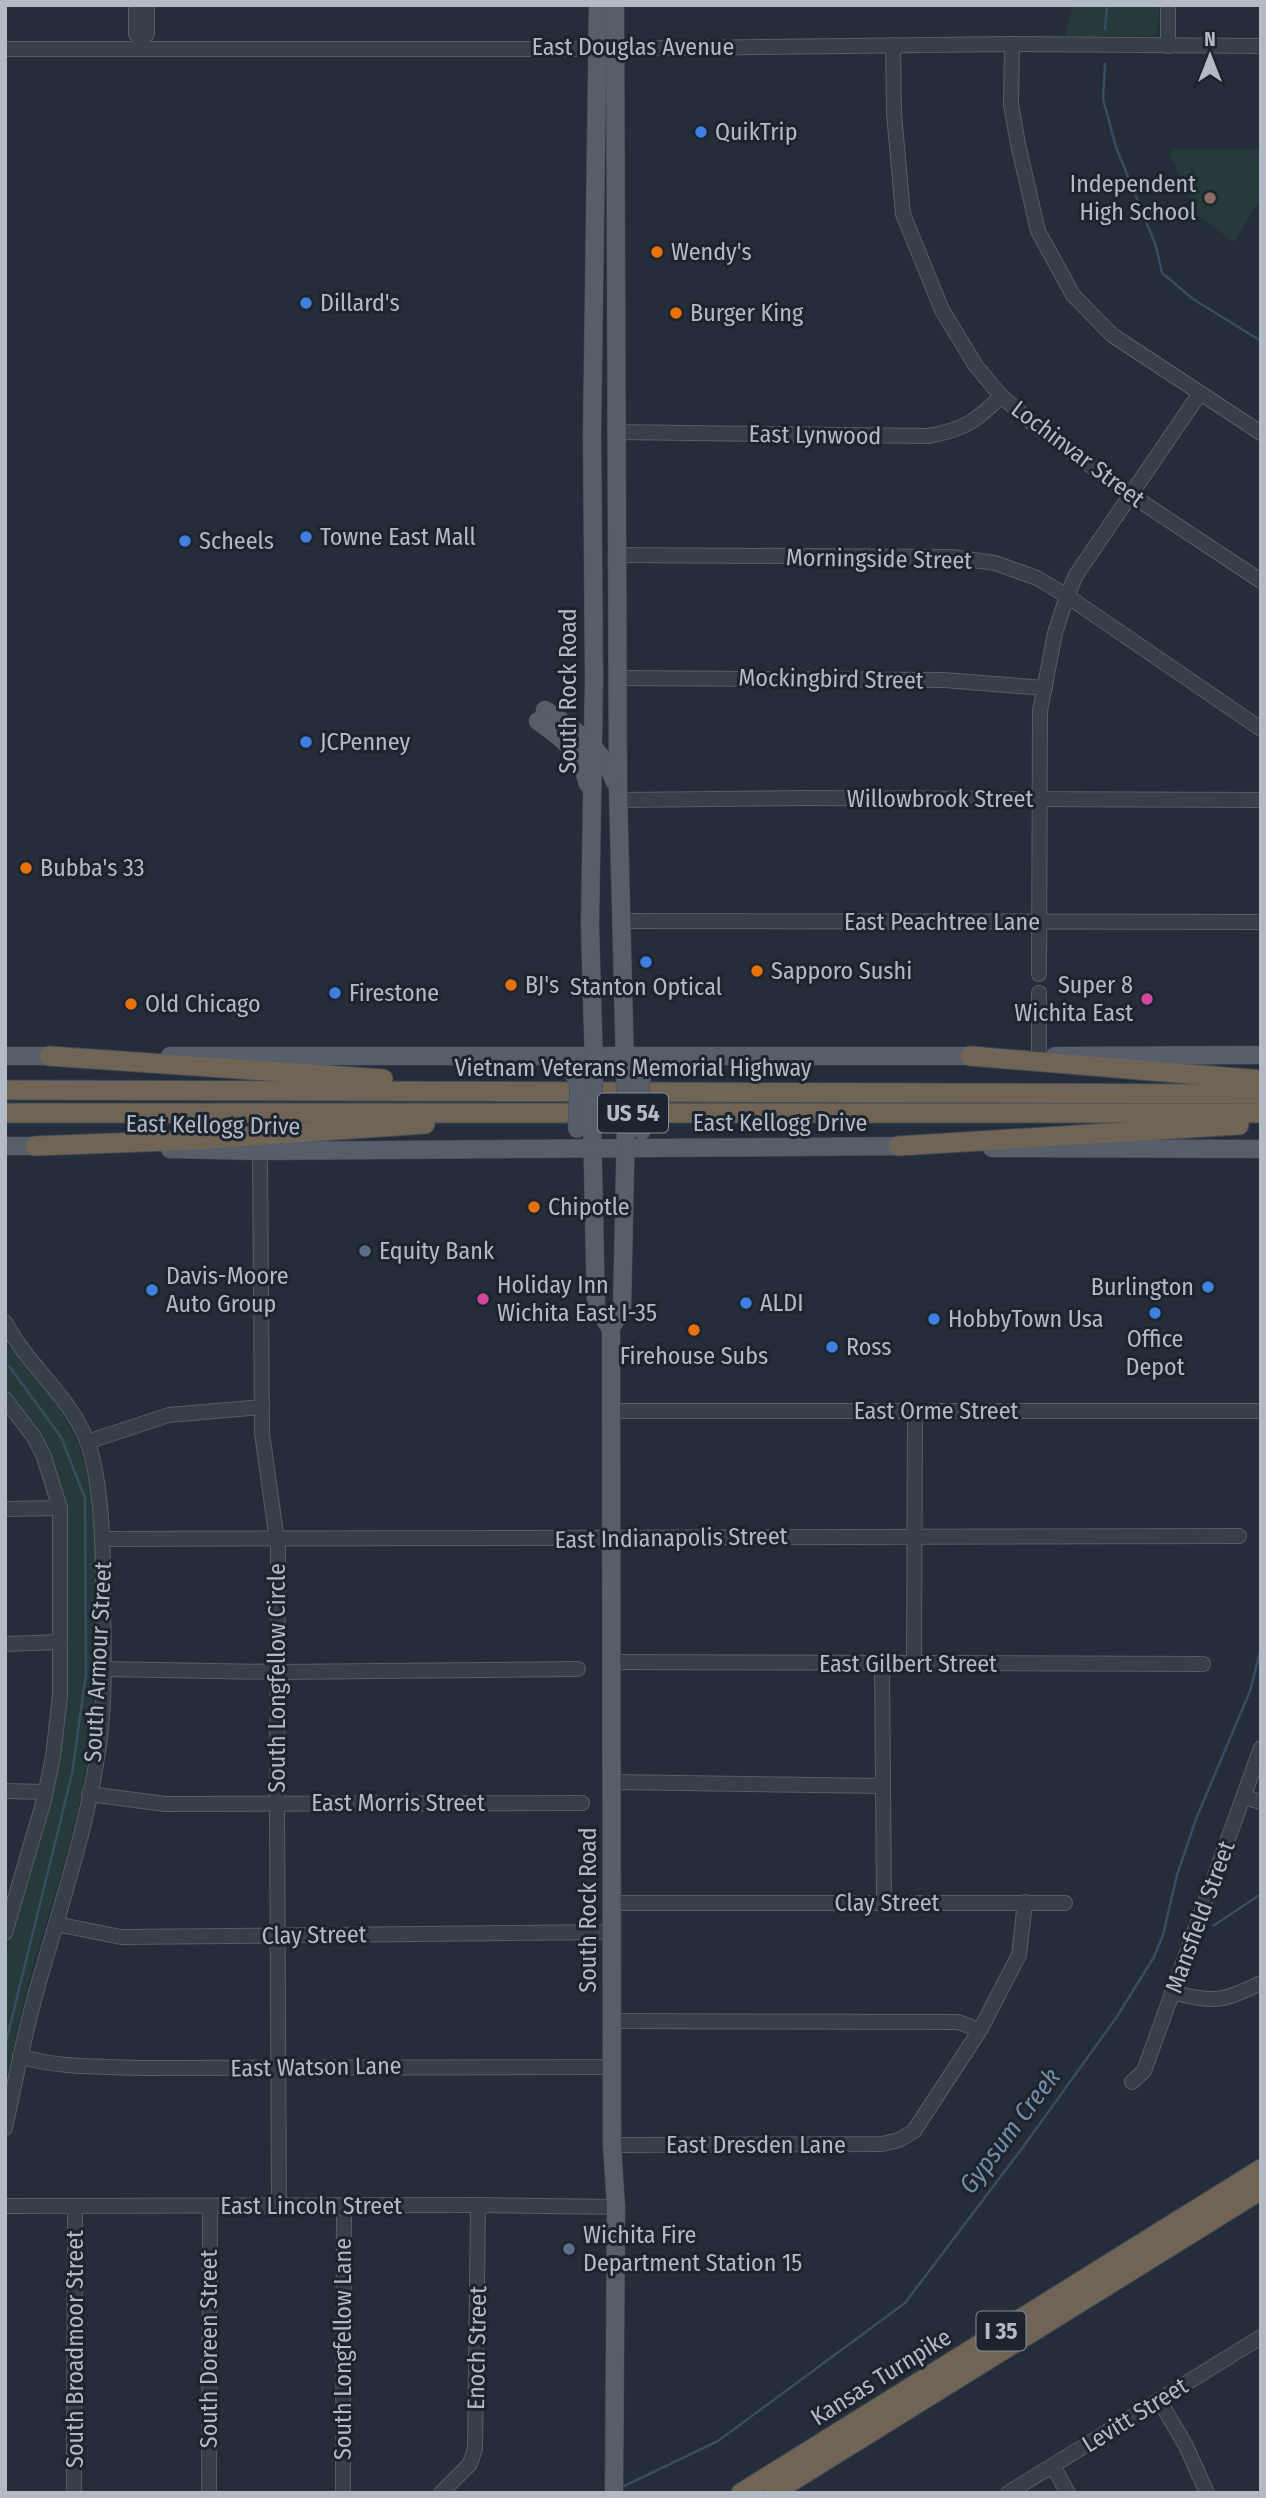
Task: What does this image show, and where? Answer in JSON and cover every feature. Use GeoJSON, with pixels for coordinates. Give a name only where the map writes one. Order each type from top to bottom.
{"type":"FeatureCollection","features":[{"type":"Feature","properties":{"kind":"highway"},"geometry":{"type":"LineString","coordinates":[[50,1056],[565,1092]]}},
{"type":"Feature","properties":{"kind":"highway"},"geometry":{"type":"LineString","coordinates":[[970,1056],[1261,1080]]}},
{"type":"Feature","properties":{"kind":"highway","name":"Vietnam Veterans Memorial Highway"},"geometry":{"type":"LineString","coordinates":[[5,1090],[1261,1094]]}},
{"type":"Feature","properties":{"kind":"highway","name":"Vietnam Veterans Memorial Highway"},"geometry":{"type":"LineString","coordinates":[[5,1113],[1261,1113]]}},
{"type":"Feature","properties":{"kind":"highway"},"geometry":{"type":"LineString","coordinates":[[35,1146],[298,1134],[564,1113]]}},
{"type":"Feature","properties":{"kind":"highway"},"geometry":{"type":"LineString","coordinates":[[898,1146],[1261,1124]]}},
{"type":"Feature","properties":{"kind":"highway","name":"Kansas Turnpike"},"geometry":{"type":"LineString","coordinates":[[741,2493],[1261,2169]]}},
{"type":"Feature","properties":{"kind":"highway","name":"Kansas Turnpike"},"geometry":{"type":"LineString","coordinates":[[773,2493],[1261,2190]]}},
{"type":"Feature","properties":{"kind":"main road"},"geometry":{"type":"LineString","coordinates":[[598,5],[605,48]]}},
{"type":"Feature","properties":{"kind":"main road"},"geometry":{"type":"LineString","coordinates":[[605,48],[615,5]]}},
{"type":"Feature","properties":{"kind":"main road","name":"South Rock Road"},"geometry":{"type":"LineString","coordinates":[[605,48],[615,432],[618,794],[622,921],[631,1067],[640,1082],[640,1121],[634,1128],[626,1149],[622,1308],[611,1328],[612,2146],[616,2207],[614,2493]]}},
{"type":"Feature","properties":{"kind":"main road","name":"South Rock Road"},"geometry":{"type":"LineString","coordinates":[[605,48],[591,554],[593,746],[590,925],[594,1064],[584,1127],[592,1150],[596,1308],[611,1328]]}},
{"type":"Feature","properties":{"kind":"main road"},"geometry":{"type":"LineString","coordinates":[[592,800],[584,769],[576,754],[542,716],[571,721],[581,716],[593,690]]}},
{"type":"Feature","properties":{"kind":"main road"},"geometry":{"type":"LineString","coordinates":[[561,720],[604,758],[618,794]]}},
{"type":"Feature","properties":{"kind":"main road"},"geometry":{"type":"LineString","coordinates":[[5,1056],[547,1056],[631,1067],[664,1056],[1261,1055]]}},
{"type":"Feature","properties":{"kind":"main road"},"geometry":{"type":"LineString","coordinates":[[547,1056],[570,1068],[579,1083],[584,1127],[566,1145],[556,1149]]}},
{"type":"Feature","properties":{"kind":"main road"},"geometry":{"type":"LineString","coordinates":[[631,1067],[664,1056]]}},
{"type":"Feature","properties":{"kind":"main road"},"geometry":{"type":"LineString","coordinates":[[634,1128],[664,1148]]}},
{"type":"Feature","properties":{"kind":"main road","name":"East Kellogg Drive"},"geometry":{"type":"LineString","coordinates":[[5,1146],[260,1151],[898,1146],[1261,1149]]}},
{"type":"Feature","properties":{"kind":"street"},"geometry":{"type":"LineString","coordinates":[[136,5],[136,34],[142,44]]}},
{"type":"Feature","properties":{"kind":"street"},"geometry":{"type":"LineString","coordinates":[[142,44],[147,34],[147,5]]}},
{"type":"Feature","properties":{"kind":"street"},"geometry":{"type":"LineString","coordinates":[[1168,5],[1168,47]]}},
{"type":"Feature","properties":{"kind":"street","name":"East Douglas Avenue"},"geometry":{"type":"LineString","coordinates":[[5,49],[142,44],[605,48],[1012,44],[1261,46]]}},
{"type":"Feature","properties":{"kind":"street"},"geometry":{"type":"LineString","coordinates":[[1012,44],[1012,104],[1018,144],[1038,231],[1073,295],[1112,335],[1261,433]]}},
{"type":"Feature","properties":{"kind":"street","name":"Lochinvar Street"},"geometry":{"type":"LineString","coordinates":[[893,45],[894,113],[903,214],[942,310],[976,366],[1001,396],[1036,426],[1131,495],[1261,581]]}},
{"type":"Feature","properties":{"kind":"street"},"geometry":{"type":"LineString","coordinates":[[1039,974],[1040,711],[1055,633],[1076,575],[1200,393]]}},
{"type":"Feature","properties":{"kind":"street","name":"East Lynwood"},"geometry":{"type":"LineString","coordinates":[[615,432],[928,436],[952,432],[969,425],[1001,396]]}},
{"type":"Feature","properties":{"kind":"street","name":"Morningside Street"},"geometry":{"type":"LineString","coordinates":[[616,555],[952,558],[995,562],[1037,578],[1067,596],[1261,729]]}},
{"type":"Feature","properties":{"kind":"street","name":"Mockingbird Street"},"geometry":{"type":"LineString","coordinates":[[617,678],[944,680],[1045,688]]}},
{"type":"Feature","properties":{"kind":"street","name":"Willowbrook Street"},"geometry":{"type":"LineString","coordinates":[[618,794],[1261,800]]}},
{"type":"Feature","properties":{"kind":"street","name":"East Peachtree Lane"},"geometry":{"type":"LineString","coordinates":[[622,921],[1261,922]]}},
{"type":"Feature","properties":{"kind":"street"},"geometry":{"type":"LineString","coordinates":[[1039,993],[1039,1056]]}},
{"type":"Feature","properties":{"kind":"street","name":"South Longfellow Circle"},"geometry":{"type":"LineString","coordinates":[[260,1151],[262,1433],[277,1540],[279,2206]]}},
{"type":"Feature","properties":{"kind":"street","name":"South Armour Street"},"geometry":{"type":"LineString","coordinates":[[5,1322],[8,1337],[66,1403],[87,1442],[103,1539],[100,1737],[89,1794],[20,2056],[5,2128]]}},
{"type":"Feature","properties":{"kind":"street","name":"South Armour Street"},"geometry":{"type":"LineString","coordinates":[[5,1399],[39,1447],[60,1502],[60,1695],[53,1757],[46,1791],[5,1933]]}},
{"type":"Feature","properties":{"kind":"street"},"geometry":{"type":"LineString","coordinates":[[87,1442],[169,1415],[262,1406]]}},
{"type":"Feature","properties":{"kind":"street","name":"East Orme Street"},"geometry":{"type":"LineString","coordinates":[[611,1411],[1261,1411]]}},
{"type":"Feature","properties":{"kind":"street"},"geometry":{"type":"LineString","coordinates":[[914,1664],[915,1411]]}},
{"type":"Feature","properties":{"kind":"street"},"geometry":{"type":"LineString","coordinates":[[5,1509],[60,1508]]}},
{"type":"Feature","properties":{"kind":"street","name":"East Indianapolis Street"},"geometry":{"type":"LineString","coordinates":[[103,1539],[1239,1536]]}},
{"type":"Feature","properties":{"kind":"street"},"geometry":{"type":"LineString","coordinates":[[5,1644],[60,1642]]}},
{"type":"Feature","properties":{"kind":"street","name":"East Gilbert Street"},"geometry":{"type":"LineString","coordinates":[[613,1662],[1203,1664]]}},
{"type":"Feature","properties":{"kind":"street"},"geometry":{"type":"LineString","coordinates":[[882,1664],[884,1902]]}},
{"type":"Feature","properties":{"kind":"street"},"geometry":{"type":"LineString","coordinates":[[102,1669],[277,1672],[578,1669]]}},
{"type":"Feature","properties":{"kind":"street","name":"Mansfield Street"},"geometry":{"type":"LineString","coordinates":[[1132,2082],[1144,2071],[1261,1748]]}},
{"type":"Feature","properties":{"kind":"street"},"geometry":{"type":"LineString","coordinates":[[613,1783],[883,1786]]}},
{"type":"Feature","properties":{"kind":"street"},"geometry":{"type":"LineString","coordinates":[[5,1791],[46,1791]]}},
{"type":"Feature","properties":{"kind":"street","name":"East Morris Street"},"geometry":{"type":"LineString","coordinates":[[89,1794],[165,1804],[582,1803]]}},
{"type":"Feature","properties":{"kind":"street"},"geometry":{"type":"LineString","coordinates":[[1244,1797],[1261,1802]]}},
{"type":"Feature","properties":{"kind":"street"},"geometry":{"type":"LineString","coordinates":[[613,2021],[958,2022],[980,2030],[1020,1955],[1025,1902]]}},
{"type":"Feature","properties":{"kind":"street","name":"Clay Street"},"geometry":{"type":"LineString","coordinates":[[613,1903],[1065,1903]]}},
{"type":"Feature","properties":{"kind":"street","name":"Clay Street"},"geometry":{"type":"LineString","coordinates":[[56,1924],[121,1937],[613,1932]]}},
{"type":"Feature","properties":{"kind":"street"},"geometry":{"type":"LineString","coordinates":[[1172,1992],[1203,2000],[1229,1998],[1261,1983]]}},
{"type":"Feature","properties":{"kind":"street","name":"East Dresden Lane"},"geometry":{"type":"LineString","coordinates":[[612,2146],[881,2144],[899,2140],[914,2131],[980,2030]]}},
{"type":"Feature","properties":{"kind":"street","name":"East Watson Lane"},"geometry":{"type":"LineString","coordinates":[[20,2056],[40,2062],[74,2066],[612,2067]]}},
{"type":"Feature","properties":{"kind":"street","name":"Enoch Street"},"geometry":{"type":"LineString","coordinates":[[446,2488],[470,2464],[475,2449],[478,2205]]}},
{"type":"Feature","properties":{"kind":"street","name":"East Lincoln Street"},"geometry":{"type":"LineString","coordinates":[[5,2206],[616,2207]]}},
{"type":"Feature","properties":{"kind":"street","name":"South Broadmoor Street"},"geometry":{"type":"LineString","coordinates":[[74,2493],[75,2206]]}},
{"type":"Feature","properties":{"kind":"street","name":"South Doreen Street"},"geometry":{"type":"LineString","coordinates":[[209,2493],[210,2206]]}},
{"type":"Feature","properties":{"kind":"street","name":"South Longfellow Lane"},"geometry":{"type":"LineString","coordinates":[[343,2493],[344,2206]]}},
{"type":"Feature","properties":{"kind":"street","name":"Levitt Street"},"geometry":{"type":"LineString","coordinates":[[1008,2493],[1261,2337]]}},
{"type":"Feature","properties":{"kind":"street"},"geometry":{"type":"LineString","coordinates":[[1159,2400],[1186,2446],[1207,2493]]}},
{"type":"Feature","properties":{"kind":"street"},"geometry":{"type":"LineString","coordinates":[[1052,2466],[1068,2493]]}},
{"type":"Feature","properties":{"kind":"shaded area"},"geometry":{"type":"Polygon","coordinates":[[[1073,5],[1159,5],[1158,34],[1065,36],[1073,5]]]}},
{"type":"Feature","properties":{"kind":"shaded area"},"geometry":{"type":"Polygon","coordinates":[[[1170,149],[1261,149],[1261,198],[1234,242],[1197,215],[1171,157],[1170,149]]]}},
{"type":"Feature","properties":{"kind":"shaded area"},"geometry":{"type":"Polygon","coordinates":[[[5,1349],[15,1350],[57,1406],[71,1429],[84,1460],[94,1516],[96,1638],[90,1750],[81,1797],[29,1981],[5,2090],[5,1958],[48,1813],[56,1776],[64,1522],[38,1432],[5,1389],[5,1349]]]}},
{"type":"Feature","properties":{"kind":"waterway","name":"Gypsum Creek"},"geometry":{"type":"LineString","coordinates":[[1105,29],[1107,5]]}},
{"type":"Feature","properties":{"kind":"waterway","name":"Gypsum Creek"},"geometry":{"type":"LineString","coordinates":[[1105,64],[1103,99],[1116,147],[1156,246],[1162,273],[1193,299],[1261,341]]}},
{"type":"Feature","properties":{"kind":"waterway"},"geometry":{"type":"LineString","coordinates":[[5,2046],[72,1774],[86,1674],[85,1498],[61,1437],[9,1366]]}},
{"type":"Feature","properties":{"kind":"waterway","name":"Gypsum Creek"},"geometry":{"type":"LineString","coordinates":[[620,2488],[718,2441],[905,2303],[1116,2018],[1154,1957],[1163,1935],[1177,1875],[1196,1819],[1250,1691],[1261,1648]]}},
{"type":"Feature","properties":{"kind":"waterway"},"geometry":{"type":"LineString","coordinates":[[1213,1926],[1261,1894]]}},
{"type":"Feature","properties":{"kind":"place","name":"QuikTrip"},"geometry":{"type":"Point","coordinates":[701,132]}},
{"type":"Feature","properties":{"kind":"place","name":"Independent High School"},"geometry":{"type":"Point","coordinates":[1210,198]}},
{"type":"Feature","properties":{"kind":"place","name":"Wendy's"},"geometry":{"type":"Point","coordinates":[657,252]}},
{"type":"Feature","properties":{"kind":"place","name":"Dillard's"},"geometry":{"type":"Point","coordinates":[306,303]}},
{"type":"Feature","properties":{"kind":"place","name":"Burger King"},"geometry":{"type":"Point","coordinates":[676,313]}},
{"type":"Feature","properties":{"kind":"place","name":"Towne East Mall"},"geometry":{"type":"Point","coordinates":[306,537]}},
{"type":"Feature","properties":{"kind":"place","name":"Scheels"},"geometry":{"type":"Point","coordinates":[185,541]}},
{"type":"Feature","properties":{"kind":"place","name":"JCPenney"},"geometry":{"type":"Point","coordinates":[306,742]}},
{"type":"Feature","properties":{"kind":"place","name":"Bubba's 33"},"geometry":{"type":"Point","coordinates":[26,868]}},
{"type":"Feature","properties":{"kind":"place","name":"Stanton Optical"},"geometry":{"type":"Point","coordinates":[646,962]}},
{"type":"Feature","properties":{"kind":"place","name":"Sapporo Sushi"},"geometry":{"type":"Point","coordinates":[757,971]}},
{"type":"Feature","properties":{"kind":"place","name":"BJ's"},"geometry":{"type":"Point","coordinates":[511,985]}},
{"type":"Feature","properties":{"kind":"place","name":"Firestone"},"geometry":{"type":"Point","coordinates":[335,993]}},
{"type":"Feature","properties":{"kind":"place","name":"Super 8 Wichita East"},"geometry":{"type":"Point","coordinates":[1147,999]}},
{"type":"Feature","properties":{"kind":"place","name":"Old Chicago"},"geometry":{"type":"Point","coordinates":[131,1004]}},
{"type":"Feature","properties":{"kind":"place","name":"Chipotle"},"geometry":{"type":"Point","coordinates":[534,1207]}},
{"type":"Feature","properties":{"kind":"place","name":"Equity Bank"},"geometry":{"type":"Point","coordinates":[365,1251]}},
{"type":"Feature","properties":{"kind":"place","name":"Burlington"},"geometry":{"type":"Point","coordinates":[1208,1287]}},
{"type":"Feature","properties":{"kind":"place","name":"Davis-Moore Auto Group"},"geometry":{"type":"Point","coordinates":[152,1290]}},
{"type":"Feature","properties":{"kind":"place","name":"Holiday Inn Wichita East I-35"},"geometry":{"type":"Point","coordinates":[483,1299]}},
{"type":"Feature","properties":{"kind":"place","name":"ALDI"},"geometry":{"type":"Point","coordinates":[746,1303]}},
{"type":"Feature","properties":{"kind":"place","name":"Office Depot"},"geometry":{"type":"Point","coordinates":[1155,1313]}},
{"type":"Feature","properties":{"kind":"place","name":"HobbyTown Usa"},"geometry":{"type":"Point","coordinates":[934,1319]}},
{"type":"Feature","properties":{"kind":"place","name":"Firehouse Subs"},"geometry":{"type":"Point","coordinates":[694,1330]}},
{"type":"Feature","properties":{"kind":"place","name":"Ross"},"geometry":{"type":"Point","coordinates":[832,1347]}},
{"type":"Feature","properties":{"kind":"place","name":"Wichita Fire Department Station 15"},"geometry":{"type":"Point","coordinates":[569,2249]}}]}
